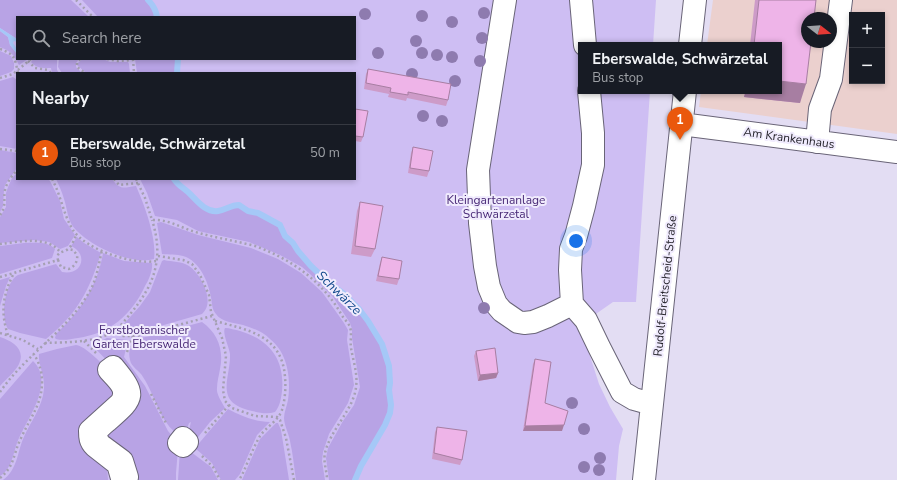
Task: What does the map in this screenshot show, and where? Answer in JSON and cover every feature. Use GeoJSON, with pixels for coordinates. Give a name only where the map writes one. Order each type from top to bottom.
{"type":"FeatureCollection","features":[{"type":"Feature","properties":{"kind":"street"},"geometry":{"type":"LineString","coordinates":[[505,0],[478,170],[480,223],[489,287],[496,304],[502,311],[518,322],[533,322],[572,304]]}},
{"type":"Feature","properties":{"kind":"street"},"geometry":{"type":"LineString","coordinates":[[580,0],[585,42]]}},
{"type":"Feature","properties":{"kind":"street"},"geometry":{"type":"LineString","coordinates":[[690,42],[695,0]]}},
{"type":"Feature","properties":{"kind":"street"},"geometry":{"type":"LineString","coordinates":[[818,142],[820,109],[831,79],[841,0]]}},
{"type":"Feature","properties":{"kind":"street"},"geometry":{"type":"LineString","coordinates":[[589,94],[593,133],[593,164],[576,236],[571,249],[570,270],[572,304],[586,320],[622,392],[634,399],[652,404]]}},
{"type":"Feature","properties":{"kind":"street","name":"Rudolf-Breitscheid-Straße"},"geometry":{"type":"LineString","coordinates":[[644,480],[685,94]]}},
{"type":"Feature","properties":{"kind":"street","name":"Am Krankenhaus"},"geometry":{"type":"LineString","coordinates":[[681,124],[897,152]]}},
{"type":"Feature","properties":{"kind":"street"},"geometry":{"type":"LineString","coordinates":[[113,367],[127,385],[129,397],[124,406],[102,425],[95,435],[99,444],[122,461],[127,477],[122,478],[118,464],[94,446],[90,438],[90,431],[123,398],[125,391],[122,385],[109,370],[113,367]]}},
{"type":"Feature","properties":{"kind":"path"},"geometry":{"type":"LineString","coordinates":[[76,0],[92,16]]}},
{"type":"Feature","properties":{"kind":"path"},"geometry":{"type":"LineString","coordinates":[[0,49],[7,51],[13,56],[18,71],[29,60],[35,68],[50,72]]}},
{"type":"Feature","properties":{"kind":"path"},"geometry":{"type":"LineString","coordinates":[[79,60],[77,63],[77,67],[84,72]]}},
{"type":"Feature","properties":{"kind":"path"},"geometry":{"type":"LineString","coordinates":[[112,60],[125,60]]}},
{"type":"Feature","properties":{"kind":"path"},"geometry":{"type":"LineString","coordinates":[[133,60],[134,72]]}},
{"type":"Feature","properties":{"kind":"path"},"geometry":{"type":"LineString","coordinates":[[0,78],[16,72]]}},
{"type":"Feature","properties":{"kind":"path"},"geometry":{"type":"LineString","coordinates":[[0,149],[16,151]]}},
{"type":"Feature","properties":{"kind":"path"},"geometry":{"type":"LineString","coordinates":[[0,215],[5,205],[7,183],[16,171]]}},
{"type":"Feature","properties":{"kind":"path"},"geometry":{"type":"LineString","coordinates":[[53,180],[60,194],[67,218],[77,234],[90,244],[126,260],[156,261]]}},
{"type":"Feature","properties":{"kind":"path"},"geometry":{"type":"LineString","coordinates":[[115,180],[119,185],[138,183]]}},
{"type":"Feature","properties":{"kind":"path"},"geometry":{"type":"LineString","coordinates":[[45,343],[82,342],[114,331],[138,305],[148,289],[158,256],[158,247],[145,198],[136,180]]}},
{"type":"Feature","properties":{"kind":"path"},"geometry":{"type":"LineString","coordinates":[[152,220],[167,221],[198,233],[254,246],[274,254],[307,274],[333,301],[350,326],[350,340],[356,386],[350,404],[338,424],[325,453],[327,480]]}},
{"type":"Feature","properties":{"kind":"path"},"geometry":{"type":"LineString","coordinates":[[68,249],[72,250],[77,255],[77,261],[74,266],[69,269],[61,267],[57,256],[60,252],[68,249],[77,234]]}},
{"type":"Feature","properties":{"kind":"path"},"geometry":{"type":"LineString","coordinates":[[0,244],[29,241],[43,242],[51,244],[60,252]]}},
{"type":"Feature","properties":{"kind":"path"},"geometry":{"type":"LineString","coordinates":[[0,392],[33,354],[72,316],[86,297],[93,282],[102,250]]}},
{"type":"Feature","properties":{"kind":"path"},"geometry":{"type":"LineString","coordinates":[[158,256],[183,260],[192,264],[206,287],[209,295],[212,316],[222,338],[226,356],[223,390],[225,401],[232,408],[255,416],[277,417]]}},
{"type":"Feature","properties":{"kind":"path"},"geometry":{"type":"LineString","coordinates":[[0,277],[58,260]]}},
{"type":"Feature","properties":{"kind":"path"},"geometry":{"type":"LineString","coordinates":[[8,335],[2,321],[1,312],[3,299],[14,272]]}},
{"type":"Feature","properties":{"kind":"path"},"geometry":{"type":"LineString","coordinates":[[114,331],[123,336],[137,336],[212,316]]}},
{"type":"Feature","properties":{"kind":"path"},"geometry":{"type":"LineString","coordinates":[[214,321],[250,331],[271,343],[279,354],[285,369],[285,396],[281,411],[260,435],[239,480]]}},
{"type":"Feature","properties":{"kind":"path"},"geometry":{"type":"LineString","coordinates":[[0,333],[23,340],[38,349]]}},
{"type":"Feature","properties":{"kind":"path"},"geometry":{"type":"LineString","coordinates":[[0,478],[10,468],[20,439],[35,412],[41,396],[43,385],[40,365],[33,354]]}},
{"type":"Feature","properties":{"kind":"path"},"geometry":{"type":"LineString","coordinates":[[220,480],[216,471],[209,462],[188,446],[229,405]]}},
{"type":"Feature","properties":{"kind":"path"},"geometry":{"type":"LineString","coordinates":[[277,417],[280,420],[286,438],[294,480]]}},
{"type":"Feature","properties":{"kind":"shaded area"},"geometry":{"type":"Polygon","coordinates":[[[0,0],[71,0],[88,16],[16,16],[16,38],[0,28],[0,0]]]}},
{"type":"Feature","properties":{"kind":"shaded area"},"geometry":{"type":"Polygon","coordinates":[[[82,0],[148,0],[156,10],[157,16],[97,16],[82,0]]]}},
{"type":"Feature","properties":{"kind":"shaded area"},"geometry":{"type":"Polygon","coordinates":[[[713,0],[897,0],[897,134],[699,107],[701,94],[782,94],[782,42],[707,42],[713,0]]]}},
{"type":"Feature","properties":{"kind":"shaded area"},"geometry":{"type":"Polygon","coordinates":[[[0,31],[8,37],[10,45],[16,53],[16,60],[7,50],[0,47],[0,31]]]}},
{"type":"Feature","properties":{"kind":"shaded area"},"geometry":{"type":"Polygon","coordinates":[[[0,51],[11,56],[14,63],[14,69],[11,72],[0,76],[0,51]]]}},
{"type":"Feature","properties":{"kind":"shaded area"},"geometry":{"type":"Polygon","coordinates":[[[16,60],[26,60],[19,65],[16,60]]]}},
{"type":"Feature","properties":{"kind":"shaded area"},"geometry":{"type":"Polygon","coordinates":[[[32,60],[57,60],[58,72],[52,72],[51,68],[40,68],[31,62],[32,60]]]}},
{"type":"Feature","properties":{"kind":"shaded area"},"geometry":{"type":"Polygon","coordinates":[[[59,60],[78,60],[76,63],[76,67],[81,72],[61,72],[58,67],[59,60]]]}},
{"type":"Feature","properties":{"kind":"shaded area"},"geometry":{"type":"Polygon","coordinates":[[[81,60],[128,62],[130,72],[85,72],[77,65],[81,60]]]}},
{"type":"Feature","properties":{"kind":"shaded area"},"geometry":{"type":"Polygon","coordinates":[[[135,60],[178,60],[177,72],[137,72],[135,60]]]}},
{"type":"Feature","properties":{"kind":"shaded area"},"geometry":{"type":"Polygon","coordinates":[[[13,77],[16,79],[16,149],[0,146],[0,81],[13,77]]]}},
{"type":"Feature","properties":{"kind":"shaded area"},"geometry":{"type":"Polygon","coordinates":[[[0,150],[16,153],[16,169],[5,185],[3,206],[0,212],[0,150]]]}},
{"type":"Feature","properties":{"kind":"shaded area"},"geometry":{"type":"Polygon","coordinates":[[[16,174],[16,180],[50,181],[60,201],[64,219],[75,235],[68,246],[60,249],[49,242],[34,240],[0,243],[0,217],[6,207],[6,193],[12,178],[16,174]]]}},
{"type":"Feature","properties":{"kind":"shaded area"},"geometry":{"type":"Polygon","coordinates":[[[56,180],[113,180],[120,187],[136,186],[152,231],[154,241],[154,259],[133,259],[121,256],[109,252],[87,239],[78,232],[70,222],[56,180]]]}},
{"type":"Feature","properties":{"kind":"shaded area"},"geometry":{"type":"Polygon","coordinates":[[[140,180],[175,180],[201,205],[209,210],[218,211],[239,205],[276,222],[280,225],[285,236],[293,243],[311,266],[359,309],[376,334],[385,351],[389,366],[389,390],[391,405],[390,413],[385,425],[361,466],[355,480],[329,480],[326,458],[328,448],[354,405],[360,387],[352,338],[352,329],[350,323],[333,297],[302,267],[280,255],[249,242],[198,231],[177,220],[155,216],[140,180]]]}},
{"type":"Feature","properties":{"kind":"shaded area"},"geometry":{"type":"Polygon","coordinates":[[[161,222],[198,235],[251,248],[278,259],[301,273],[322,292],[344,323],[348,330],[347,340],[354,385],[348,403],[329,434],[323,452],[322,461],[325,480],[296,480],[291,446],[284,421],[289,384],[287,367],[281,351],[261,332],[247,326],[228,322],[218,317],[213,308],[210,291],[199,267],[194,262],[183,256],[162,254],[157,223],[161,222]]]}},
{"type":"Feature","properties":{"kind":"shaded area"},"geometry":{"type":"Polygon","coordinates":[[[77,237],[101,253],[87,290],[74,310],[46,339],[8,329],[4,316],[4,308],[7,292],[14,279],[18,275],[56,264],[62,272],[74,271],[81,264],[80,254],[71,246],[77,237]]]}},
{"type":"Feature","properties":{"kind":"shaded area"},"geometry":{"type":"Polygon","coordinates":[[[24,243],[41,243],[52,246],[55,249],[52,258],[0,274],[0,246],[24,243]]]}},
{"type":"Feature","properties":{"kind":"shaded area"},"geometry":{"type":"Polygon","coordinates":[[[103,253],[124,261],[152,263],[149,278],[139,297],[126,314],[110,327],[89,336],[67,340],[56,339],[56,334],[73,317],[87,297],[101,265],[103,253]]]}},
{"type":"Feature","properties":{"kind":"shaded area"},"geometry":{"type":"Polygon","coordinates":[[[162,261],[183,263],[194,270],[205,288],[208,303],[206,309],[202,314],[143,331],[133,333],[123,331],[121,329],[122,326],[150,292],[162,261]]]}},
{"type":"Feature","properties":{"kind":"shaded area"},"geometry":{"type":"Polygon","coordinates":[[[10,277],[6,286],[0,306],[0,280],[10,277]]]}},
{"type":"Feature","properties":{"kind":"shaded area"},"geometry":{"type":"Polygon","coordinates":[[[202,322],[208,326],[216,337],[220,349],[221,362],[217,390],[225,408],[210,422],[191,446],[188,434],[191,422],[189,423],[184,437],[176,433],[170,427],[164,420],[148,385],[131,362],[129,351],[134,339],[151,336],[202,322]]]}},
{"type":"Feature","properties":{"kind":"shaded area"},"geometry":{"type":"Polygon","coordinates":[[[225,328],[240,331],[260,340],[273,353],[278,361],[281,370],[282,391],[281,400],[275,412],[265,413],[248,410],[231,401],[227,387],[230,354],[225,337],[225,328]]]}},
{"type":"Feature","properties":{"kind":"shaded area"},"geometry":{"type":"Polygon","coordinates":[[[0,337],[17,346],[21,354],[21,359],[15,370],[0,386],[0,337]]]}},
{"type":"Feature","properties":{"kind":"shaded area"},"geometry":{"type":"Polygon","coordinates":[[[107,338],[128,340],[124,357],[145,386],[168,431],[175,439],[178,449],[176,480],[127,480],[97,442],[124,406],[112,366],[92,345],[107,338]]]}},
{"type":"Feature","properties":{"kind":"shaded area"},"geometry":{"type":"Polygon","coordinates":[[[76,345],[87,350],[122,385],[98,423],[107,466],[108,480],[3,480],[8,476],[14,467],[23,439],[36,414],[43,395],[44,384],[39,354],[76,345]]]}},
{"type":"Feature","properties":{"kind":"shaded area"},"geometry":{"type":"Polygon","coordinates":[[[33,361],[39,370],[41,379],[41,389],[38,400],[19,438],[8,469],[0,476],[0,399],[33,361]]]}},
{"type":"Feature","properties":{"kind":"shaded area"},"geometry":{"type":"Polygon","coordinates":[[[228,409],[248,418],[270,422],[257,435],[240,474],[235,480],[221,480],[212,463],[195,448],[228,409]]]}},
{"type":"Feature","properties":{"kind":"shaded area"},"geometry":{"type":"Polygon","coordinates":[[[276,423],[278,423],[281,430],[289,480],[242,480],[260,439],[276,423]]]}},
{"type":"Feature","properties":{"kind":"shaded area"},"geometry":{"type":"Polygon","coordinates":[[[183,446],[211,467],[218,480],[178,480],[180,450],[183,446]]]}},
{"type":"Feature","properties":{"kind":"green space"},"geometry":{"type":"Polygon","coordinates":[[[0,0],[656,0],[653,42],[578,42],[578,94],[650,94],[636,302],[613,302],[580,325],[599,384],[623,429],[619,446],[616,480],[0,480],[0,0]]]}},
{"type":"Feature","properties":{"kind":"water"},"geometry":{"type":"Polygon","coordinates":[[[0,28],[16,38],[16,42],[14,41],[13,43],[16,48],[16,53],[10,45],[8,37],[0,31],[0,28]]]}},
{"type":"Feature","properties":{"kind":"building"},"geometry":{"type":"Polygon","coordinates":[[[759,0],[816,0],[815,12],[801,12],[801,48],[810,48],[806,84],[782,81],[782,42],[754,42],[759,0]]]}},
{"type":"Feature","properties":{"kind":"building"},"geometry":{"type":"Polygon","coordinates":[[[368,69],[451,84],[448,100],[408,92],[408,95],[390,92],[391,88],[366,83],[368,69]]]}},
{"type":"Feature","properties":{"kind":"building"},"geometry":{"type":"Polygon","coordinates":[[[356,109],[368,111],[363,137],[356,136],[356,109]]]}},
{"type":"Feature","properties":{"kind":"building"},"geometry":{"type":"Polygon","coordinates":[[[413,147],[433,151],[429,171],[410,168],[413,147]]]}},
{"type":"Feature","properties":{"kind":"building"},"geometry":{"type":"Polygon","coordinates":[[[360,202],[383,206],[375,249],[355,246],[360,202]]]}},
{"type":"Feature","properties":{"kind":"building"},"geometry":{"type":"Polygon","coordinates":[[[382,257],[402,261],[399,279],[378,276],[382,257]]]}},
{"type":"Feature","properties":{"kind":"building"},"geometry":{"type":"Polygon","coordinates":[[[495,348],[498,373],[480,375],[476,351],[495,348]]]}},
{"type":"Feature","properties":{"kind":"building"},"geometry":{"type":"Polygon","coordinates":[[[535,359],[551,362],[545,403],[568,411],[564,425],[525,426],[535,359]]]}},
{"type":"Feature","properties":{"kind":"building"},"geometry":{"type":"Polygon","coordinates":[[[437,427],[467,431],[462,460],[434,453],[437,427]]]}},
{"type":"Feature","properties":{"kind":"waterway","name":"Schwärze"},"geometry":{"type":"LineString","coordinates":[[148,0],[154,8],[157,16]]}},
{"type":"Feature","properties":{"kind":"waterway","name":"Schwärze"},"geometry":{"type":"LineString","coordinates":[[177,72],[178,60]]}},
{"type":"Feature","properties":{"kind":"waterway","name":"Schwärze"},"geometry":{"type":"LineString","coordinates":[[175,180],[201,205],[209,210],[218,211],[239,205],[248,211],[258,213],[280,225],[285,236],[293,243],[311,266],[359,309],[382,344],[389,366],[390,413],[355,480]]}},
{"type":"Feature","properties":{"kind":"place","name":"Eberswalde, Schwärzetal"},"geometry":{"type":"Point","coordinates":[680,140]}},
{"type":"Feature","properties":{"kind":"park label","name":"Kleingartenanlage Schwärzetal"},"geometry":{"type":"Point","coordinates":[496,207]}},
{"type":"Feature","properties":{"kind":"park label","name":"Forstbotanischer Garten Eberswalde"},"geometry":{"type":"Point","coordinates":[144,337]}}]}
